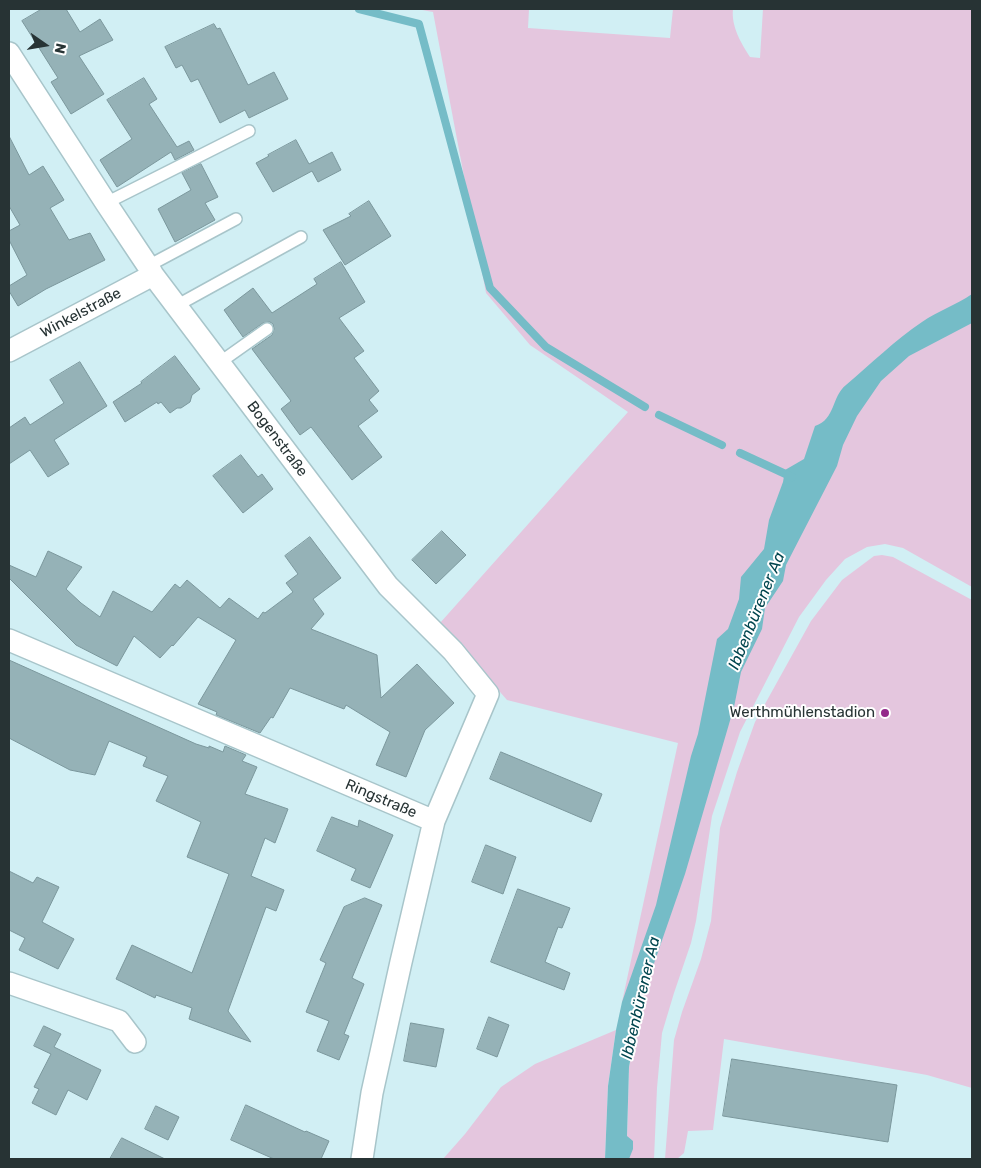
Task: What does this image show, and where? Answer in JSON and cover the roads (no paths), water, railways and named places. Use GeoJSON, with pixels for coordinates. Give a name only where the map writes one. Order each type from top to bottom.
{"type":"FeatureCollection","features":[{"type":"Feature","properties":{"kind":"street","name":"Bogenstraße"},"geometry":{"type":"LineString","coordinates":[[9,53],[150,270],[176,306],[388,586],[453,651],[488,694],[434,821]]}},
{"type":"Feature","properties":{"kind":"street","name":"Winkelstraße"},"geometry":{"type":"LineString","coordinates":[[9,351],[150,270]]}},
{"type":"Feature","properties":{"kind":"street","name":"Ringstraße"},"geometry":{"type":"LineString","coordinates":[[9,640],[434,821],[374,1084],[362,1159]]}},
{"type":"Feature","properties":{"kind":"street"},"geometry":{"type":"LineString","coordinates":[[9,983],[119,1021],[135,1042]]}},
{"type":"Feature","properties":{"kind":"lane"},"geometry":{"type":"LineString","coordinates":[[106,203],[249,131]]}},
{"type":"Feature","properties":{"kind":"lane"},"geometry":{"type":"LineString","coordinates":[[150,270],[236,219]]}},
{"type":"Feature","properties":{"kind":"lane"},"geometry":{"type":"LineString","coordinates":[[176,306],[301,237]]}},
{"type":"Feature","properties":{"kind":"lane"},"geometry":{"type":"LineString","coordinates":[[219,363],[267,329]]}},
{"type":"Feature","properties":{"kind":"water","name":"Ibbenbürener Aa"},"geometry":{"type":"Polygon","coordinates":[[[972,294],[972,323],[909,356],[881,381],[857,416],[843,445],[837,466],[786,565],[783,581],[765,608],[762,629],[741,672],[734,707],[685,874],[641,1001],[629,1067],[627,1136],[633,1141],[633,1149],[629,1159],[605,1159],[608,1086],[622,1002],[656,905],[691,756],[698,734],[717,639],[728,629],[739,599],[741,577],[764,549],[769,520],[783,482],[785,470],[804,459],[815,426],[827,418],[838,395],[846,385],[912,329],[972,294]]]}},
{"type":"Feature","properties":{"kind":"waterway"},"geometry":{"type":"LineString","coordinates":[[359,9],[419,24],[490,288],[546,347],[645,407]]}},
{"type":"Feature","properties":{"kind":"waterway"},"geometry":{"type":"LineString","coordinates":[[659,415],[722,445]]}},
{"type":"Feature","properties":{"kind":"waterway"},"geometry":{"type":"LineString","coordinates":[[740,453],[792,477]]}},
{"type":"Feature","properties":{"kind":"place","name":"Werthmühlenstadion"},"geometry":{"type":"Point","coordinates":[885,713]}}]}
